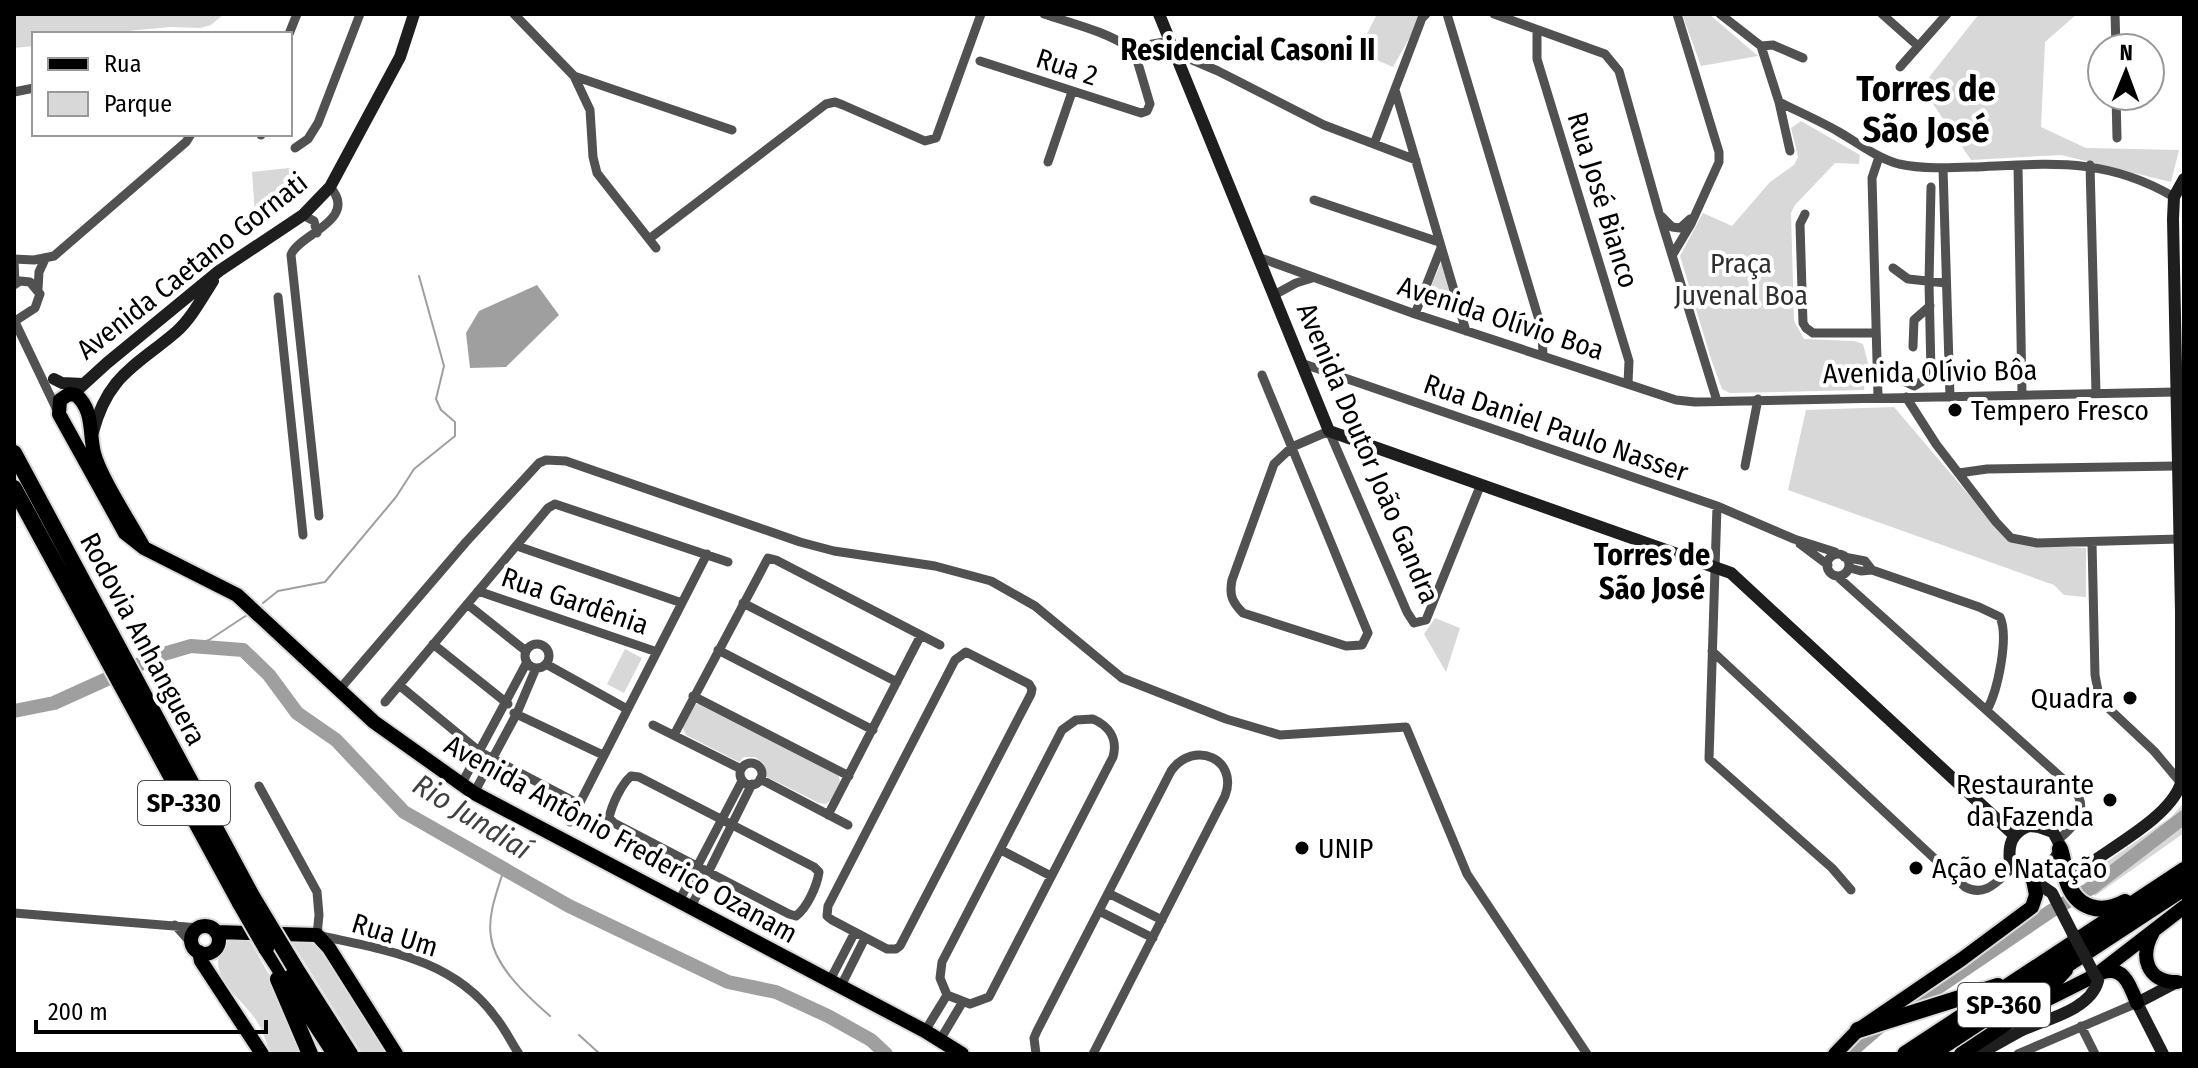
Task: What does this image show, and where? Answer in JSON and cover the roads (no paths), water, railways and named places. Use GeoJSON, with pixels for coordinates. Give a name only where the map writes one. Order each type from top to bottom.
{"type":"FeatureCollection","features":[{"type":"Feature","properties":{"kind":"highway","name":"Rodovia Anhanguera"},"geometry":{"type":"LineString","coordinates":[[14,453],[105,640]]}},
{"type":"Feature","properties":{"kind":"highway","name":"Rodovia Anhanguera"},"geometry":{"type":"LineString","coordinates":[[14,488],[138,699],[246,901],[266,948],[335,1054]]}},
{"type":"Feature","properties":{"kind":"highway"},"geometry":{"type":"LineString","coordinates":[[2062,864],[2081,903],[2098,909],[2115,907],[2184,868]]}},
{"type":"Feature","properties":{"kind":"highway","name":"SP-360"},"geometry":{"type":"LineString","coordinates":[[1905,1054],[2184,868]]}},
{"type":"Feature","properties":{"kind":"highway","name":"SP-360"},"geometry":{"type":"LineString","coordinates":[[1931,1054],[2184,888]]}},
{"type":"Feature","properties":{"kind":"highway","name":"Rodovia Anhanguera"},"geometry":{"type":"LineString","coordinates":[[246,901],[294,966],[350,1054]]}},
{"type":"Feature","properties":{"kind":"highway"},"geometry":{"type":"LineString","coordinates":[[266,948],[310,1054]]}},
{"type":"Feature","properties":{"kind":"highway"},"geometry":{"type":"LineString","coordinates":[[1864,1028],[2020,980]]}},
{"type":"Feature","properties":{"kind":"main road"},"geometry":{"type":"LineString","coordinates":[[75,391],[91,421],[95,456],[104,485],[59,414],[60,400],[75,391]]}},
{"type":"Feature","properties":{"kind":"main road"},"geometry":{"type":"LineString","coordinates":[[71,437],[92,436]]}},
{"type":"Feature","properties":{"kind":"main road","name":"Avenida Antônio Frederico Ozanam"},"geometry":{"type":"LineString","coordinates":[[104,485],[144,548],[237,595],[374,722],[468,789],[925,1031],[962,1054]]}},
{"type":"Feature","properties":{"kind":"main road"},"geometry":{"type":"LineString","coordinates":[[1835,1054],[1864,1028],[2026,913],[2035,902],[2023,873]]}},
{"type":"Feature","properties":{"kind":"main road"},"geometry":{"type":"LineString","coordinates":[[2096,975],[2184,907]]}},
{"type":"Feature","properties":{"kind":"main road"},"geometry":{"type":"LineString","coordinates":[[199,928],[207,926],[208,945],[201,961],[262,1054]]}},
{"type":"Feature","properties":{"kind":"main road"},"geometry":{"type":"LineString","coordinates":[[2154,930],[2145,951],[2147,964],[2155,978],[2164,982],[2180,982]]}},
{"type":"Feature","properties":{"kind":"main road"},"geometry":{"type":"LineString","coordinates":[[208,945],[238,932],[317,935],[329,948],[396,1054]]}},
{"type":"Feature","properties":{"kind":"main road"},"geometry":{"type":"LineString","coordinates":[[2032,1007],[2077,958]]}},
{"type":"Feature","properties":{"kind":"main road"},"geometry":{"type":"LineString","coordinates":[[1961,1054],[2032,1007],[2108,970],[2123,974],[2137,1003]]}},
{"type":"Feature","properties":{"kind":"street"},"geometry":{"type":"LineString","coordinates":[[295,148],[308,139],[318,123],[360,14]]}},
{"type":"Feature","properties":{"kind":"street","name":"Avenida Caetano Gornati"},"geometry":{"type":"LineString","coordinates":[[75,391],[219,271],[303,215],[330,187],[400,57],[414,14]]}},
{"type":"Feature","properties":{"kind":"street"},"geometry":{"type":"LineString","coordinates":[[514,14],[574,76],[590,110],[597,173],[656,248]]}},
{"type":"Feature","properties":{"kind":"street"},"geometry":{"type":"LineString","coordinates":[[649,239],[826,104],[835,102],[925,141],[936,138],[981,14]]}},
{"type":"Feature","properties":{"kind":"street"},"geometry":{"type":"LineString","coordinates":[[1044,14],[1100,32],[1137,53],[1173,47],[1324,125],[1416,160]]}},
{"type":"Feature","properties":{"kind":"street","name":"Avenida Doutor João Gandra"},"geometry":{"type":"LineString","coordinates":[[1159,14],[1329,431],[1414,623],[1426,620],[1481,484]]}},
{"type":"Feature","properties":{"kind":"street"},"geometry":{"type":"LineString","coordinates":[[1374,144],[1426,14]]}},
{"type":"Feature","properties":{"kind":"street"},"geometry":{"type":"LineString","coordinates":[[1447,14],[1542,330],[1543,356]]}},
{"type":"Feature","properties":{"kind":"street"},"geometry":{"type":"LineString","coordinates":[[1494,14],[1605,54],[1619,71],[1717,401]]}},
{"type":"Feature","properties":{"kind":"street"},"geometry":{"type":"LineString","coordinates":[[1673,254],[1716,172],[1719,152],[1677,14]]}},
{"type":"Feature","properties":{"kind":"street"},"geometry":{"type":"LineString","coordinates":[[1720,14],[1761,46],[1779,102],[1790,151]]}},
{"type":"Feature","properties":{"kind":"street"},"geometry":{"type":"LineString","coordinates":[[1882,14],[1918,46]]}},
{"type":"Feature","properties":{"kind":"street"},"geometry":{"type":"LineString","coordinates":[[1900,67],[1947,14]]}},
{"type":"Feature","properties":{"kind":"street","name":"Rua José Bianco"},"geometry":{"type":"LineString","coordinates":[[1537,30],[1537,59],[1629,361],[1628,383]]}},
{"type":"Feature","properties":{"kind":"street"},"geometry":{"type":"LineString","coordinates":[[1761,46],[1773,45],[1803,58]]}},
{"type":"Feature","properties":{"kind":"street","name":"Rua 2"},"geometry":{"type":"LineString","coordinates":[[980,61],[1141,113],[1147,111],[1150,104],[1137,53]]}},
{"type":"Feature","properties":{"kind":"street"},"geometry":{"type":"LineString","coordinates":[[574,76],[732,130]]}},
{"type":"Feature","properties":{"kind":"street"},"geometry":{"type":"LineString","coordinates":[[1395,90],[1466,331]]}},
{"type":"Feature","properties":{"kind":"street"},"geometry":{"type":"LineString","coordinates":[[1048,162],[1072,92]]}},
{"type":"Feature","properties":{"kind":"street"},"geometry":{"type":"LineString","coordinates":[[1779,102],[1837,131],[1879,157],[1897,163],[1943,168],[2090,165],[2158,187],[2174,197]]}},
{"type":"Feature","properties":{"kind":"street"},"geometry":{"type":"LineString","coordinates":[[2116,112],[2117,138]]}},
{"type":"Feature","properties":{"kind":"street"},"geometry":{"type":"LineString","coordinates":[[38,289],[30,282],[15,284],[14,259],[54,256],[190,136]]}},
{"type":"Feature","properties":{"kind":"street"},"geometry":{"type":"LineString","coordinates":[[1878,397],[1872,197],[1873,170],[1879,157]]}},
{"type":"Feature","properties":{"kind":"street"},"geometry":{"type":"LineString","coordinates":[[2018,165],[2022,395]]}},
{"type":"Feature","properties":{"kind":"street"},"geometry":{"type":"LineString","coordinates":[[2090,165],[2096,393]]}},
{"type":"Feature","properties":{"kind":"street"},"geometry":{"type":"LineString","coordinates":[[1943,168],[1950,397]]}},
{"type":"Feature","properties":{"kind":"street"},"geometry":{"type":"LineString","coordinates":[[1712,651],[1971,890],[1986,890],[2023,873],[2062,864],[2088,863],[2162,811],[2177,794],[2181,783],[2182,759],[2177,466],[2180,392],[2174,197],[2184,179]]}},
{"type":"Feature","properties":{"kind":"street"},"geometry":{"type":"LineString","coordinates":[[300,506],[318,510],[292,250],[317,233],[333,216],[337,204],[330,187]]}},
{"type":"Feature","properties":{"kind":"street"},"geometry":{"type":"LineString","coordinates":[[1899,379],[1914,386],[1931,373],[1931,187]]}},
{"type":"Feature","properties":{"kind":"street"},"geometry":{"type":"LineString","coordinates":[[1314,200],[1440,245]]}},
{"type":"Feature","properties":{"kind":"street"},"geometry":{"type":"LineString","coordinates":[[1659,213],[1672,227],[1680,228],[1695,214]]}},
{"type":"Feature","properties":{"kind":"street"},"geometry":{"type":"LineString","coordinates":[[1805,214],[1800,224],[1803,323],[1813,333],[1876,333]]}},
{"type":"Feature","properties":{"kind":"street"},"geometry":{"type":"LineString","coordinates":[[303,215],[314,221],[317,233]]}},
{"type":"Feature","properties":{"kind":"street"},"geometry":{"type":"LineString","coordinates":[[1415,314],[1440,245]]}},
{"type":"Feature","properties":{"kind":"street"},"geometry":{"type":"LineString","coordinates":[[1258,257],[1312,278]]}},
{"type":"Feature","properties":{"kind":"street"},"geometry":{"type":"LineString","coordinates":[[45,259],[39,272],[38,304],[14,320],[59,414]]}},
{"type":"Feature","properties":{"kind":"street"},"geometry":{"type":"LineString","coordinates":[[1893,268],[1908,279],[1946,283]]}},
{"type":"Feature","properties":{"kind":"street"},"geometry":{"type":"LineString","coordinates":[[92,436],[109,389],[177,331],[219,271]]}},
{"type":"Feature","properties":{"kind":"street"},"geometry":{"type":"LineString","coordinates":[[1274,295],[1312,278]]}},
{"type":"Feature","properties":{"kind":"street","name":"Avenida Olívio Boa"},"geometry":{"type":"LineString","coordinates":[[1312,278],[1676,400]]}},
{"type":"Feature","properties":{"kind":"street"},"geometry":{"type":"LineString","coordinates":[[295,300],[278,300],[303,535]]}},
{"type":"Feature","properties":{"kind":"street"},"geometry":{"type":"LineString","coordinates":[[1913,347],[1914,320],[1930,306]]}},
{"type":"Feature","properties":{"kind":"street"},"geometry":{"type":"LineString","coordinates":[[166,314],[177,319],[177,331]]}},
{"type":"Feature","properties":{"kind":"street"},"geometry":{"type":"LineString","coordinates":[[32,358],[54,379],[75,391]]}},
{"type":"Feature","properties":{"kind":"street","name":"Rua Daniel Paulo Nasser"},"geometry":{"type":"LineString","coordinates":[[1301,363],[1717,506],[1794,539],[1865,561],[1872,570]]}},
{"type":"Feature","properties":{"kind":"street"},"geometry":{"type":"LineString","coordinates":[[1262,375],[1292,447],[1368,633],[1362,645],[1346,646],[1243,613],[1233,603],[1230,591],[1232,580],[1274,464],[1292,447],[1329,431],[1731,573],[2014,835]]}},
{"type":"Feature","properties":{"kind":"street","name":"Avenida Olívio Bôa"},"geometry":{"type":"LineString","coordinates":[[1676,400],[2180,392]]}},
{"type":"Feature","properties":{"kind":"street"},"geometry":{"type":"LineString","coordinates":[[1906,397],[1922,425],[2011,538],[2037,543],[2179,539]]}},
{"type":"Feature","properties":{"kind":"street"},"geometry":{"type":"LineString","coordinates":[[1745,466],[1758,399]]}},
{"type":"Feature","properties":{"kind":"street"},"geometry":{"type":"LineString","coordinates":[[339,690],[466,542],[539,463],[557,460],[834,551],[935,566],[991,581],[1035,606],[1122,678],[1226,719],[1280,735],[1406,727],[1474,888],[1587,1054]]}},
{"type":"Feature","properties":{"kind":"street"},"geometry":{"type":"LineString","coordinates":[[1959,473],[1987,469],[2177,466]]}},
{"type":"Feature","properties":{"kind":"street"},"geometry":{"type":"LineString","coordinates":[[385,702],[548,508],[555,504],[728,562]]}},
{"type":"Feature","properties":{"kind":"street"},"geometry":{"type":"LineString","coordinates":[[1717,506],[1709,759],[1832,868],[1851,890]]}},
{"type":"Feature","properties":{"kind":"street","name":"Rua Daniel Paulo Nasser"},"geometry":{"type":"LineString","coordinates":[[1794,539],[1828,565],[2078,793],[2082,806],[2062,864]]}},
{"type":"Feature","properties":{"kind":"street"},"geometry":{"type":"LineString","coordinates":[[2092,542],[2096,686],[2105,705],[2154,751],[2181,783]]}},
{"type":"Feature","properties":{"kind":"street"},"geometry":{"type":"LineString","coordinates":[[517,546],[682,603]]}},
{"type":"Feature","properties":{"kind":"street"},"geometry":{"type":"LineString","coordinates":[[570,822],[707,554]]}},
{"type":"Feature","properties":{"kind":"street"},"geometry":{"type":"LineString","coordinates":[[1828,565],[1829,555],[1839,554],[1850,570],[1860,595]]}},
{"type":"Feature","properties":{"kind":"street"},"geometry":{"type":"LineString","coordinates":[[674,735],[768,558],[940,645]]}},
{"type":"Feature","properties":{"kind":"street"},"geometry":{"type":"LineString","coordinates":[[1838,577],[1850,570]]}},
{"type":"Feature","properties":{"kind":"street","name":"Rua Daniel Paulo Nasser"},"geometry":{"type":"LineString","coordinates":[[1850,570],[1872,570],[2000,617],[2004,629],[1997,680],[1987,710]]}},
{"type":"Feature","properties":{"kind":"street","name":"Rua Gardênia"},"geometry":{"type":"LineString","coordinates":[[478,591],[657,652]]}},
{"type":"Feature","properties":{"kind":"street"},"geometry":{"type":"LineString","coordinates":[[743,603],[897,682]]}},
{"type":"Feature","properties":{"kind":"street"},"geometry":{"type":"LineString","coordinates":[[467,604],[534,662],[627,709]]}},
{"type":"Feature","properties":{"kind":"street"},"geometry":{"type":"LineString","coordinates":[[828,815],[921,635]]}},
{"type":"Feature","properties":{"kind":"street"},"geometry":{"type":"LineString","coordinates":[[433,644],[506,704],[507,712],[517,713],[603,755]]}},
{"type":"Feature","properties":{"kind":"street"},"geometry":{"type":"LineString","coordinates":[[718,650],[873,730]]}},
{"type":"Feature","properties":{"kind":"street"},"geometry":{"type":"LineString","coordinates":[[971,654],[1029,684],[1031,694],[900,946],[887,949],[865,938],[827,916],[828,906],[958,655],[971,654]]}},
{"type":"Feature","properties":{"kind":"street"},"geometry":{"type":"LineString","coordinates":[[468,789],[480,752],[506,704],[534,662]]}},
{"type":"Feature","properties":{"kind":"street"},"geometry":{"type":"LineString","coordinates":[[468,789],[492,759],[517,713],[534,662]]}},
{"type":"Feature","properties":{"kind":"street"},"geometry":{"type":"LineString","coordinates":[[399,685],[480,752],[579,804]]}},
{"type":"Feature","properties":{"kind":"street"},"geometry":{"type":"LineString","coordinates":[[693,696],[849,776]]}},
{"type":"Feature","properties":{"kind":"street"},"geometry":{"type":"LineString","coordinates":[[1093,719],[1108,728],[1114,742],[1113,757],[1051,876],[989,997],[980,1002],[962,1003],[947,995],[940,978],[942,962],[1062,730],[1076,720],[1093,719]]}},
{"type":"Feature","properties":{"kind":"street"},"geometry":{"type":"LineString","coordinates":[[653,725],[741,769],[751,781],[848,825]]}},
{"type":"Feature","properties":{"kind":"street"},"geometry":{"type":"LineString","coordinates":[[2154,751],[2182,759]]}},
{"type":"Feature","properties":{"kind":"street"},"geometry":{"type":"LineString","coordinates":[[1036,1054],[1034,1038],[1037,1031],[1176,764],[1190,755],[1206,755],[1215,759],[1226,771],[1228,788],[1093,1054]]}},
{"type":"Feature","properties":{"kind":"street"},"geometry":{"type":"LineString","coordinates":[[684,906],[698,866],[722,819],[761,771],[757,765],[746,764],[741,769]]}},
{"type":"Feature","properties":{"kind":"street"},"geometry":{"type":"LineString","coordinates":[[631,776],[639,777],[722,819],[819,872],[801,913],[796,916],[609,818],[631,776]]}},
{"type":"Feature","properties":{"kind":"street"},"geometry":{"type":"LineString","coordinates":[[684,906],[710,872],[751,781]]}},
{"type":"Feature","properties":{"kind":"street"},"geometry":{"type":"LineString","coordinates":[[259,786],[317,892],[317,935]]}},
{"type":"Feature","properties":{"kind":"street"},"geometry":{"type":"LineString","coordinates":[[2053,894],[2010,863],[2014,835],[2029,826],[2053,832],[2062,864]]}},
{"type":"Feature","properties":{"kind":"street"},"geometry":{"type":"LineString","coordinates":[[1001,850],[1051,876]]}},
{"type":"Feature","properties":{"kind":"street"},"geometry":{"type":"LineString","coordinates":[[1984,1052],[2022,1030],[2091,998],[2098,981],[2053,894],[2048,876],[2062,864]]}},
{"type":"Feature","properties":{"kind":"street"},"geometry":{"type":"LineString","coordinates":[[1108,893],[1162,920]]}},
{"type":"Feature","properties":{"kind":"street"},"geometry":{"type":"LineString","coordinates":[[1099,911],[1153,938]]}},
{"type":"Feature","properties":{"kind":"street"},"geometry":{"type":"LineString","coordinates":[[14,913],[199,928]]}},
{"type":"Feature","properties":{"kind":"street"},"geometry":{"type":"LineString","coordinates":[[175,925],[208,945]]}},
{"type":"Feature","properties":{"kind":"street"},"geometry":{"type":"LineString","coordinates":[[834,985],[855,932]]}},
{"type":"Feature","properties":{"kind":"street","name":"Rua Um"},"geometry":{"type":"LineString","coordinates":[[317,935],[417,958],[454,978],[495,1016],[519,1054]]}},
{"type":"Feature","properties":{"kind":"street"},"geometry":{"type":"LineString","coordinates":[[834,985],[865,938]]}},
{"type":"Feature","properties":{"kind":"street"},"geometry":{"type":"LineString","coordinates":[[2023,1053],[2180,982]]}},
{"type":"Feature","properties":{"kind":"street"},"geometry":{"type":"LineString","coordinates":[[925,1031],[947,995]]}},
{"type":"Feature","properties":{"kind":"street"},"geometry":{"type":"LineString","coordinates":[[940,1040],[962,1003]]}},
{"type":"Feature","properties":{"kind":"street"},"geometry":{"type":"LineString","coordinates":[[2137,1003],[2163,1054]]}},
{"type":"Feature","properties":{"kind":"street"},"geometry":{"type":"LineString","coordinates":[[2081,1026],[2095,1054]]}},
{"type":"Feature","properties":{"kind":"waterway"},"geometry":{"type":"LineString","coordinates":[[263,603],[278,591],[325,582],[396,497],[414,469],[455,436],[455,422],[441,410],[436,399],[444,366],[419,276]]}},
{"type":"Feature","properties":{"kind":"waterway"},"geometry":{"type":"LineString","coordinates":[[191,646],[209,640],[247,615]]}},
{"type":"Feature","properties":{"kind":"waterway","name":"Rio Jundiaí"},"geometry":{"type":"LineString","coordinates":[[14,711],[54,703],[160,655],[191,646],[243,650],[269,675],[297,713],[336,740],[404,812],[569,906],[728,982],[776,992],[828,1016],[871,1040],[886,1054]]}},
{"type":"Feature","properties":{"kind":"waterway"},"geometry":{"type":"LineString","coordinates":[[1902,1012],[2051,911],[2093,887],[2184,817]]}},
{"type":"Feature","properties":{"kind":"waterway"},"geometry":{"type":"LineString","coordinates":[[504,869],[490,920],[494,948],[514,981],[550,1016]]}},
{"type":"Feature","properties":{"kind":"waterway"},"geometry":{"type":"LineString","coordinates":[[1848,1054],[1884,1023]]}},
{"type":"Feature","properties":{"kind":"waterway"},"geometry":{"type":"LineString","coordinates":[[579,1035],[600,1054]]}},
{"type":"Feature","properties":{"kind":"place","name":"Tempero Fresco"},"geometry":{"type":"Point","coordinates":[1955,410]}},
{"type":"Feature","properties":{"kind":"place","name":"Quadra"},"geometry":{"type":"Point","coordinates":[2130,698]}},
{"type":"Feature","properties":{"kind":"place","name":"Restaurante da Fazenda"},"geometry":{"type":"Point","coordinates":[2110,800]}},
{"type":"Feature","properties":{"kind":"place","name":"UNIP"},"geometry":{"type":"Point","coordinates":[1302,848]}},
{"type":"Feature","properties":{"kind":"place","name":"Ação e Natação"},"geometry":{"type":"Point","coordinates":[1916,868]}},
{"type":"Feature","properties":{"kind":"district","name":"Residencial Casoni II"},"geometry":{"type":"Point","coordinates":[1248,50]}},
{"type":"Feature","properties":{"kind":"district","name":"Torres de São José"},"geometry":{"type":"Point","coordinates":[1926,110]}},
{"type":"Feature","properties":{"kind":"district","name":"Torres de São José"},"geometry":{"type":"Point","coordinates":[1652,572]}},
{"type":"Feature","properties":{"kind":"park label","name":"Praça Juvenal Boa"},"geometry":{"type":"Point","coordinates":[1741,279]}}]}
